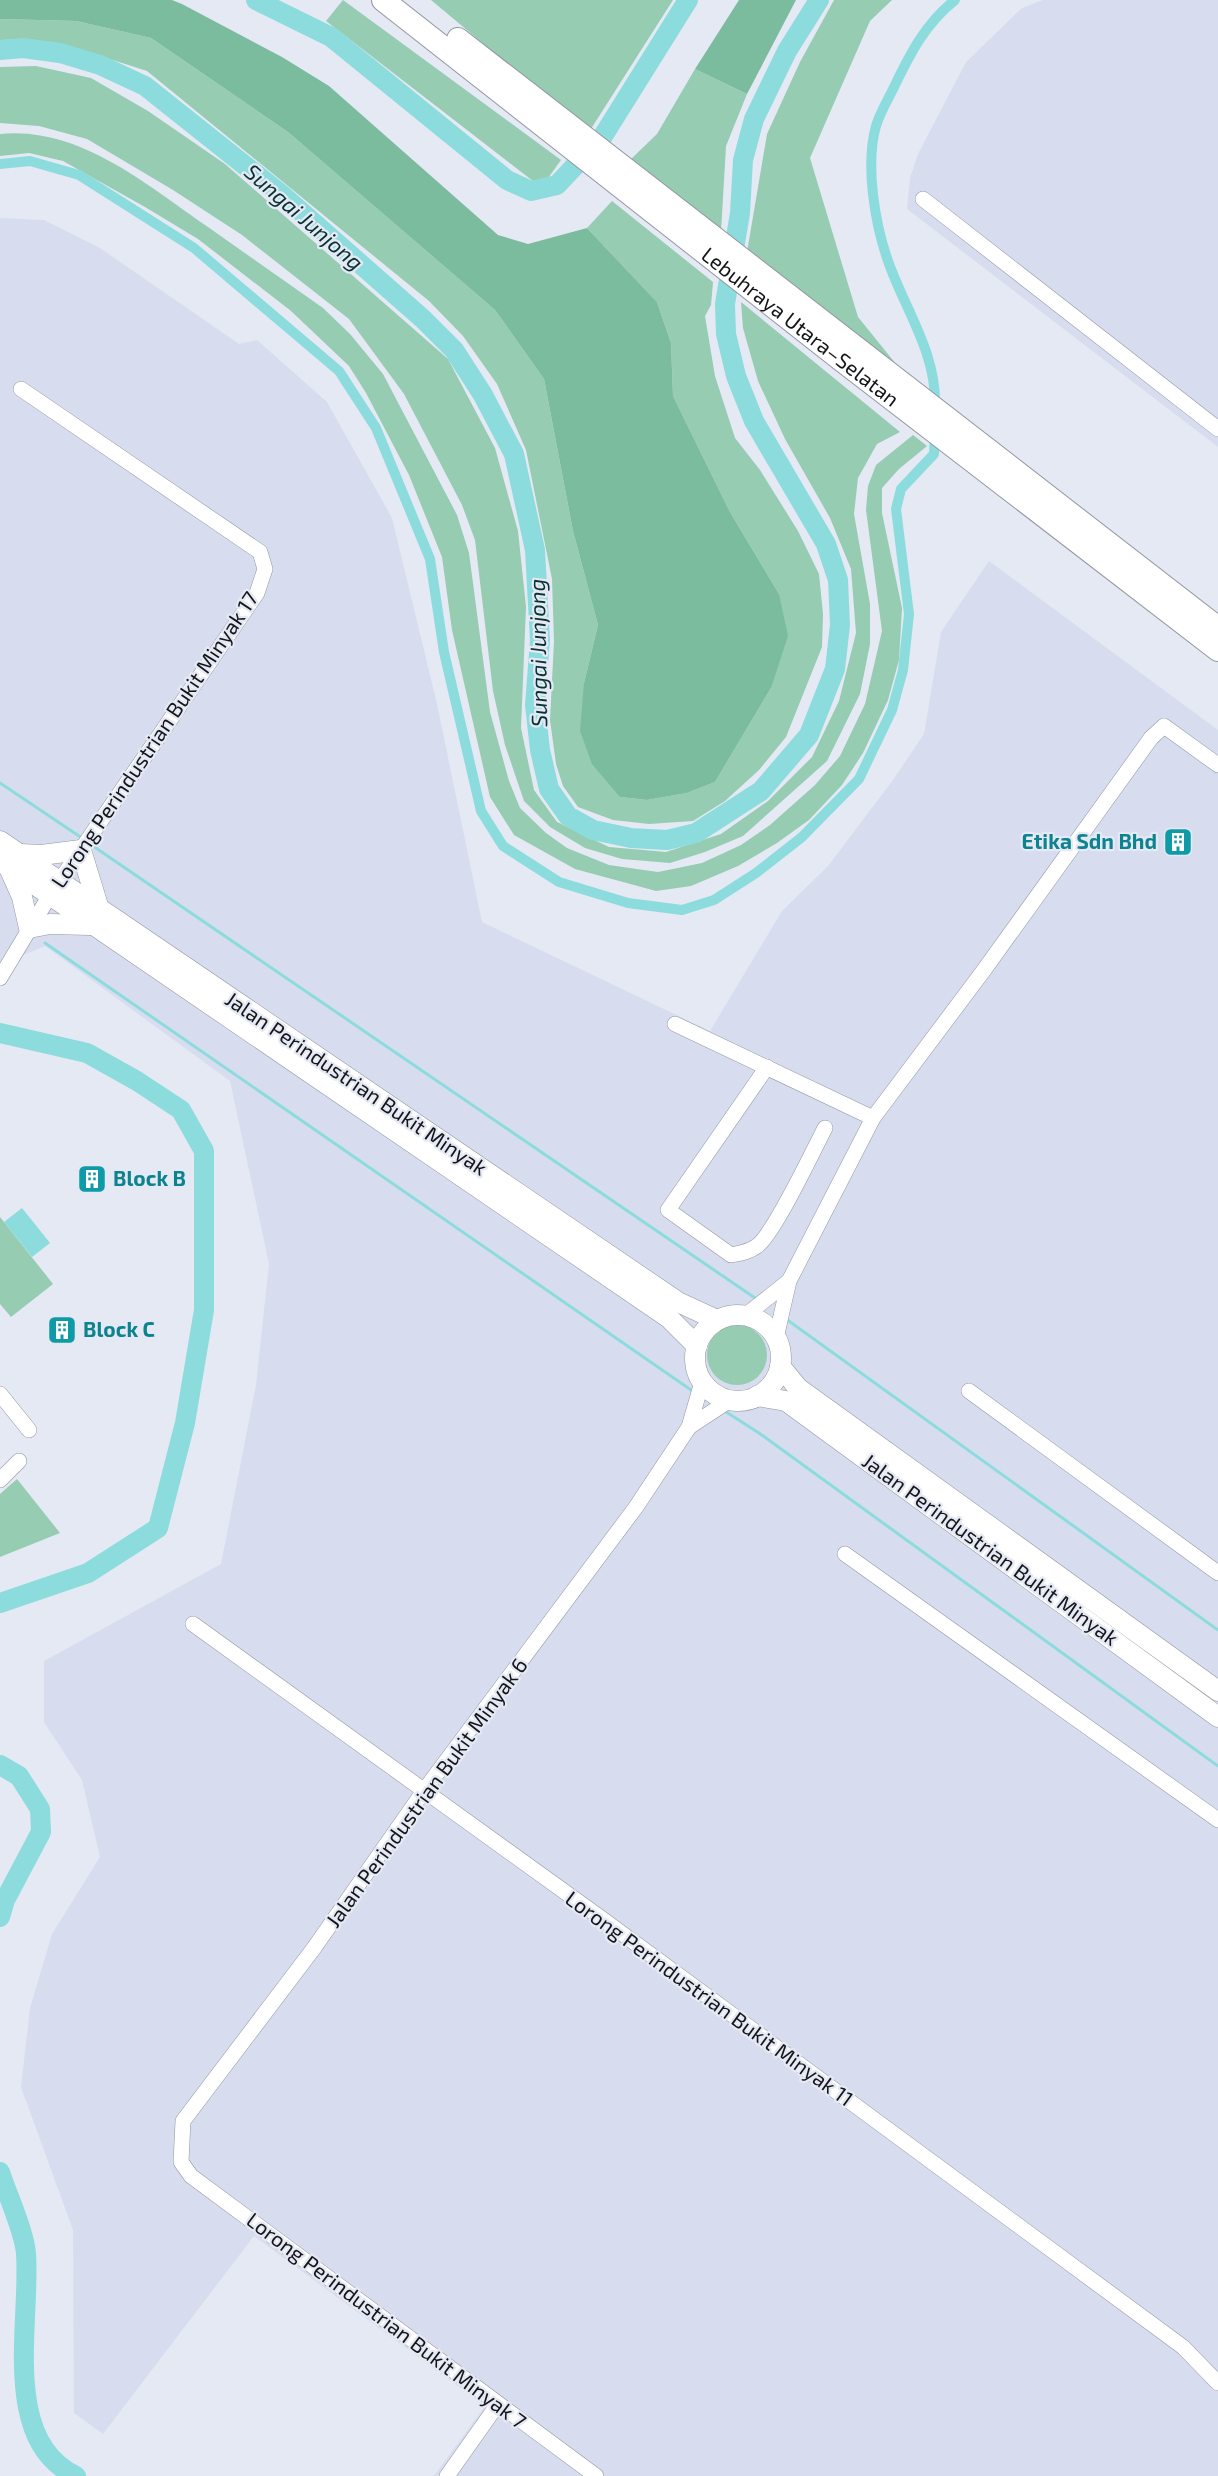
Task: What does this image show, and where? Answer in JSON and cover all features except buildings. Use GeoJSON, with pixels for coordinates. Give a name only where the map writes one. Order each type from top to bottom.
{"type":"FeatureCollection","features":[{"type":"Feature","properties":{"kind":"highway","name":"Lebuhraya Utara–Selatan"},"geometry":{"type":"LineString","coordinates":[[383,0],[564,131]]}},
{"type":"Feature","properties":{"kind":"highway","name":"Lebuhraya Utara–Selatan"},"geometry":{"type":"LineString","coordinates":[[407,0],[564,131],[992,465],[1218,650]]}},
{"type":"Feature","properties":{"kind":"highway","name":"Lebuhraya Utara–Selatan"},"geometry":{"type":"LineString","coordinates":[[992,465],[1218,628]]}},
{"type":"Feature","properties":{"kind":"main road","name":"Jalan Perindustrian Bukit Minyak"},"geometry":{"type":"LineString","coordinates":[[0,841],[10,861],[96,917],[669,1318],[697,1346]]}},
{"type":"Feature","properties":{"kind":"main road"},"geometry":{"type":"LineString","coordinates":[[85,844],[96,917],[72,923],[29,928],[10,861],[85,844]]}},
{"type":"Feature","properties":{"kind":"main road","name":"Jalan Perindustrian Bukit Minyak"},"geometry":{"type":"LineString","coordinates":[[96,917],[678,1302],[717,1320]]}},
{"type":"Feature","properties":{"kind":"main road"},"geometry":{"type":"LineString","coordinates":[[751,1311],[758,1320],[778,1332],[781,1351],[780,1365],[768,1388],[757,1396],[721,1406],[710,1390],[700,1387],[696,1364],[697,1346],[708,1327],[717,1320],[751,1311]]}},
{"type":"Feature","properties":{"kind":"main road","name":"Jalan Perindustrian Bukit Minyak"},"geometry":{"type":"LineString","coordinates":[[780,1365],[798,1388],[1218,1691]]}},
{"type":"Feature","properties":{"kind":"main road","name":"Jalan Perindustrian Bukit Minyak"},"geometry":{"type":"LineString","coordinates":[[757,1396],[786,1401],[1218,1717]]}},
{"type":"Feature","properties":{"kind":"street"},"geometry":{"type":"LineString","coordinates":[[923,199],[1218,429]]}},
{"type":"Feature","properties":{"kind":"street","name":"Lorong Perindustrian Bukit Minyak 17"},"geometry":{"type":"LineString","coordinates":[[2,972],[85,844],[257,593],[265,569],[260,552],[21,389]]}},
{"type":"Feature","properties":{"kind":"street"},"geometry":{"type":"LineString","coordinates":[[778,1332],[789,1281],[873,1118],[984,970],[1151,738],[1164,726],[1218,765]]}},
{"type":"Feature","properties":{"kind":"street"},"geometry":{"type":"LineString","coordinates":[[675,1024],[873,1118]]}},
{"type":"Feature","properties":{"kind":"street"},"geometry":{"type":"LineString","coordinates":[[767,1067],[668,1210],[731,1255],[746,1253],[759,1245],[770,1229],[825,1128]]}},
{"type":"Feature","properties":{"kind":"street"},"geometry":{"type":"LineString","coordinates":[[751,1311],[789,1281]]}},
{"type":"Feature","properties":{"kind":"street"},"geometry":{"type":"LineString","coordinates":[[688,1427],[700,1387]]}},
{"type":"Feature","properties":{"kind":"street"},"geometry":{"type":"LineString","coordinates":[[969,1391],[1218,1573]]}},
{"type":"Feature","properties":{"kind":"street"},"geometry":{"type":"LineString","coordinates":[[0,1394],[29,1430]]}},
{"type":"Feature","properties":{"kind":"street"},"geometry":{"type":"LineString","coordinates":[[688,1427],[721,1406]]}},
{"type":"Feature","properties":{"kind":"street","name":"Jalan Perindustrian Bukit Minyak 6"},"geometry":{"type":"LineString","coordinates":[[181,2162],[183,2121],[314,1948],[423,1792],[636,1507],[688,1427]]}},
{"type":"Feature","properties":{"kind":"street"},"geometry":{"type":"LineString","coordinates":[[0,1480],[19,1461]]}},
{"type":"Feature","properties":{"kind":"street"},"geometry":{"type":"LineString","coordinates":[[845,1554],[1218,1820]]}},
{"type":"Feature","properties":{"kind":"street","name":"Lorong Perindustrian Bukit Minyak 11"},"geometry":{"type":"LineString","coordinates":[[193,1624],[423,1792],[601,1918],[1183,2347],[1218,2383]]}},
{"type":"Feature","properties":{"kind":"street","name":"Lorong Perindustrian Bukit Minyak 7"},"geometry":{"type":"LineString","coordinates":[[181,2162],[191,2176],[596,2476]]}},
{"type":"Feature","properties":{"kind":"street"},"geometry":{"type":"LineString","coordinates":[[447,2476],[498,2404]]}},
{"type":"Feature","properties":{"kind":"shaded area"},"geometry":{"type":"Polygon","coordinates":[[[1043,0],[1218,0],[1218,447],[907,209],[910,178],[918,154],[966,62],[1022,8],[1043,0]]]}},
{"type":"Feature","properties":{"kind":"shaded area"},"geometry":{"type":"Polygon","coordinates":[[[0,218],[44,220],[100,248],[239,344],[257,340],[327,402],[392,518],[437,704],[482,922],[710,1031],[782,911],[828,866],[893,780],[924,734],[941,632],[989,561],[1218,730],[1218,2476],[434,2476],[485,2406],[254,2236],[103,2434],[74,2413],[73,2230],[21,2087],[30,2008],[52,1934],[100,1857],[82,1780],[44,1722],[44,1661],[221,1564],[256,1385],[269,1264],[230,1081],[45,946],[0,965],[0,218]]]}},
{"type":"Feature","properties":{"kind":"green space"},"geometry":{"type":"Polygon","coordinates":[[[0,0],[172,0],[182,4],[282,57],[329,86],[498,235],[528,244],[587,228],[657,302],[671,343],[673,396],[730,512],[779,594],[788,636],[771,688],[715,782],[687,793],[647,800],[620,797],[592,764],[580,731],[584,683],[598,625],[573,531],[544,379],[495,310],[288,132],[151,38],[76,21],[0,19],[0,0]]]}},
{"type":"Feature","properties":{"kind":"green space"},"geometry":{"type":"Polygon","coordinates":[[[343,0],[561,160],[546,181],[533,181],[326,21],[343,0]]]}},
{"type":"Feature","properties":{"kind":"green space"},"geometry":{"type":"Polygon","coordinates":[[[431,0],[673,0],[589,132],[431,0]]]}},
{"type":"Feature","properties":{"kind":"green space"},"geometry":{"type":"Polygon","coordinates":[[[739,0],[796,0],[747,94],[695,69],[739,0]]]}},
{"type":"Feature","properties":{"kind":"green space"},"geometry":{"type":"Polygon","coordinates":[[[834,0],[892,0],[870,21],[810,158],[858,317],[900,369],[747,252],[767,134],[800,62],[834,0]]]}},
{"type":"Feature","properties":{"kind":"green space"},"geometry":{"type":"Polygon","coordinates":[[[0,19],[76,21],[151,38],[288,132],[495,310],[544,379],[573,531],[598,625],[584,683],[620,797],[647,800],[687,793],[715,782],[771,688],[779,594],[730,512],[673,396],[671,343],[657,302],[587,228],[612,201],[713,282],[711,305],[705,316],[715,376],[735,438],[760,470],[798,531],[819,574],[823,614],[822,647],[786,737],[759,770],[725,801],[693,821],[649,824],[613,820],[578,807],[563,786],[556,764],[550,720],[554,641],[552,579],[526,450],[497,384],[463,336],[429,301],[147,71],[88,52],[29,39],[0,40],[0,19]]]}},
{"type":"Feature","properties":{"kind":"green space"},"geometry":{"type":"Polygon","coordinates":[[[36,66],[91,78],[148,111],[225,164],[448,359],[495,448],[518,531],[526,607],[521,728],[534,790],[557,822],[609,847],[666,852],[721,834],[768,801],[812,757],[839,701],[856,633],[851,569],[830,518],[785,439],[758,381],[743,328],[741,302],[900,432],[877,444],[858,478],[854,514],[870,604],[870,644],[860,694],[827,761],[743,836],[705,852],[670,863],[622,859],[585,848],[550,827],[524,801],[505,745],[493,691],[475,540],[462,505],[404,394],[349,319],[242,235],[173,190],[87,139],[39,126],[0,123],[0,67],[36,66]]]}},
{"type":"Feature","properties":{"kind":"green space"},"geometry":{"type":"Polygon","coordinates":[[[695,69],[747,94],[726,146],[721,232],[628,162],[657,134],[695,69]]]}},
{"type":"Feature","properties":{"kind":"green space"},"geometry":{"type":"Polygon","coordinates":[[[0,134],[29,134],[57,139],[111,162],[161,194],[323,308],[350,334],[383,374],[457,515],[469,553],[490,712],[509,781],[520,808],[546,833],[567,848],[609,865],[658,872],[702,863],[741,845],[770,825],[815,785],[840,756],[865,704],[882,631],[866,510],[868,486],[876,465],[913,435],[927,446],[899,469],[882,488],[882,513],[902,608],[899,660],[888,700],[863,753],[842,785],[809,820],[777,843],[738,866],[691,886],[656,891],[575,869],[514,835],[490,797],[452,630],[442,557],[409,475],[366,393],[349,366],[291,311],[198,239],[63,161],[29,153],[0,156],[0,134]]]}},
{"type":"Feature","properties":{"kind":"green space"},"geometry":{"type":"Polygon","coordinates":[[[0,1217],[53,1284],[11,1317],[0,1304],[0,1217]]]}},
{"type":"Feature","properties":{"kind":"green space"},"geometry":{"type":"Polygon","coordinates":[[[737,1325],[754,1330],[762,1338],[767,1355],[762,1372],[754,1380],[737,1385],[720,1380],[712,1372],[707,1355],[712,1338],[720,1330],[737,1325]]]}},
{"type":"Feature","properties":{"kind":"green space"},"geometry":{"type":"Polygon","coordinates":[[[17,1479],[60,1533],[0,1557],[0,1494],[17,1479]]]}},
{"type":"Feature","properties":{"kind":"water"},"geometry":{"type":"Polygon","coordinates":[[[22,1208],[50,1243],[32,1257],[4,1222],[22,1208]]]}},
{"type":"Feature","properties":{"kind":"waterway"},"geometry":{"type":"LineString","coordinates":[[256,0],[331,37],[507,180],[531,191],[557,185],[603,136],[688,0]]}},
{"type":"Feature","properties":{"kind":"waterway","name":"Sungai Junjong"},"geometry":{"type":"LineString","coordinates":[[0,50],[23,48],[60,53],[100,65],[145,86],[281,194],[423,319],[454,350],[483,395],[514,454],[535,550],[540,640],[535,705],[540,750],[549,789],[568,816],[593,830],[631,838],[667,840],[696,833],[761,791],[809,735],[835,669],[840,625],[838,580],[826,544],[754,421],[736,376],[726,334],[725,304],[740,213],[743,160],[754,119],[787,51],[819,0]]}},
{"type":"Feature","properties":{"kind":"waterway"},"geometry":{"type":"LineString","coordinates":[[935,407],[931,368],[919,332],[883,246],[873,194],[871,158],[876,126],[907,61],[927,28],[955,0]]}},
{"type":"Feature","properties":{"kind":"waterway"},"geometry":{"type":"LineString","coordinates":[[0,164],[30,161],[79,175],[194,248],[339,371],[376,428],[430,559],[444,652],[481,811],[503,846],[559,882],[628,903],[682,910],[714,900],[756,873],[802,837],[859,779],[892,710],[903,670],[909,614],[896,509],[901,489],[934,454],[935,432]]}},
{"type":"Feature","properties":{"kind":"waterway"},"geometry":{"type":"LineString","coordinates":[[0,783],[82,838]]}},
{"type":"Feature","properties":{"kind":"waterway"},"geometry":{"type":"LineString","coordinates":[[90,844],[758,1300]]}},
{"type":"Feature","properties":{"kind":"waterway"},"geometry":{"type":"LineString","coordinates":[[45,943],[694,1392]]}},
{"type":"Feature","properties":{"kind":"waterway"},"geometry":{"type":"LineString","coordinates":[[0,1033],[87,1053],[137,1081],[181,1110],[204,1151],[204,1310],[185,1423],[158,1528],[88,1573],[0,1603]]}},
{"type":"Feature","properties":{"kind":"waterway"},"geometry":{"type":"LineString","coordinates":[[786,1319],[1218,1630]]}},
{"type":"Feature","properties":{"kind":"waterway"},"geometry":{"type":"LineString","coordinates":[[702,1397],[715,1405]]}},
{"type":"Feature","properties":{"kind":"waterway"},"geometry":{"type":"LineString","coordinates":[[723,1410],[759,1433],[1218,1766]]}},
{"type":"Feature","properties":{"kind":"waterway"},"geometry":{"type":"LineString","coordinates":[[0,1765],[19,1776],[40,1809],[41,1832],[5,1900],[0,1917]]}},
{"type":"Feature","properties":{"kind":"waterway"},"geometry":{"type":"LineString","coordinates":[[0,2172],[25,2245],[24,2377],[28,2408],[37,2436],[52,2459],[76,2476]]}},
{"type":"Feature","properties":{"kind":"place","name":"Etika Sdn Bhd"},"geometry":{"type":"Point","coordinates":[1178,842]}},
{"type":"Feature","properties":{"kind":"place","name":"Block B"},"geometry":{"type":"Point","coordinates":[92,1179]}},
{"type":"Feature","properties":{"kind":"place","name":"Block C"},"geometry":{"type":"Point","coordinates":[62,1330]}}]}
